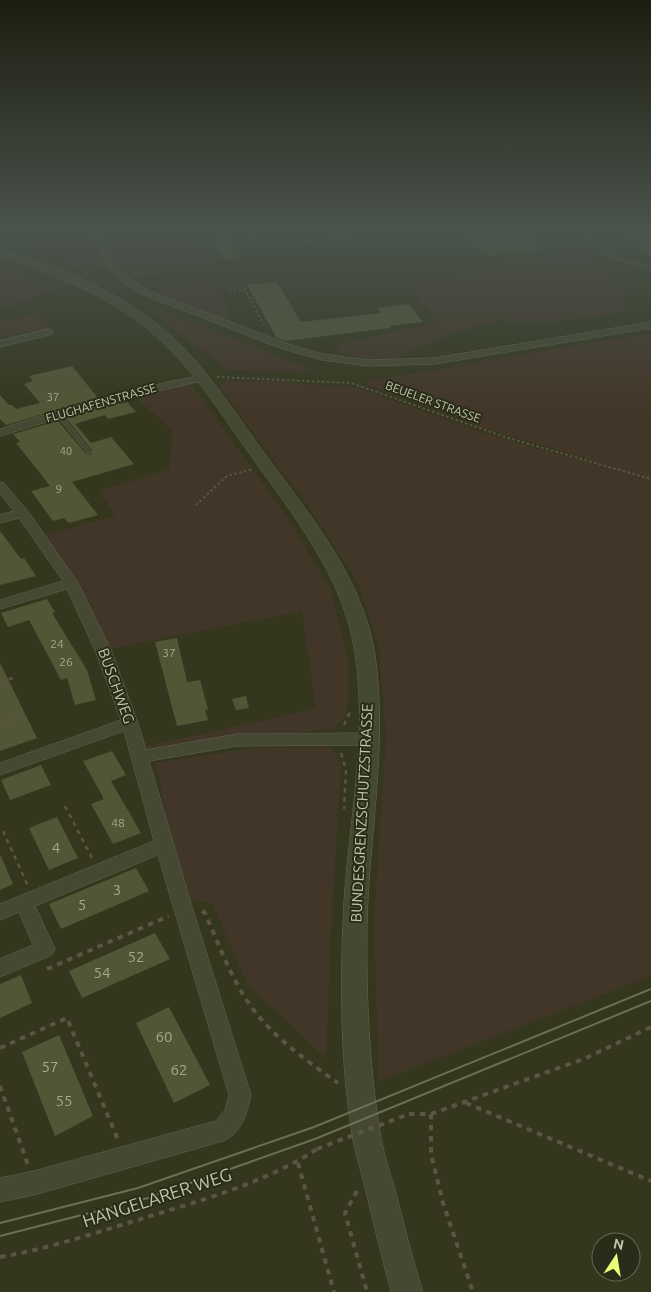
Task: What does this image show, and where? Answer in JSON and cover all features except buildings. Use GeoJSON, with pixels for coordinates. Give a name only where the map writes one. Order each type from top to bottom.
{"type":"FeatureCollection","features":[{"type":"Feature","properties":{"kind":"street","name":"BUNDESGRENZSCHUTZSTRASSE"},"geometry":{"type":"LineString","coordinates":[[95,291],[121,305],[166,337],[203,378],[303,513],[336,567],[360,629],[365,654],[369,739],[355,918],[357,1046],[367,1141],[407,1292]]}},
{"type":"Feature","properties":{"kind":"street"},"geometry":{"type":"LineString","coordinates":[[143,291],[287,347],[336,360],[382,364],[435,361],[651,325]]}},
{"type":"Feature","properties":{"kind":"street"},"geometry":{"type":"LineString","coordinates":[[0,344],[49,332]]}},
{"type":"Feature","properties":{"kind":"street","name":"FLUGHAFENSTRASSE"},"geometry":{"type":"LineString","coordinates":[[0,433],[149,388],[203,378]]}},
{"type":"Feature","properties":{"kind":"street","name":"BUSCHWEG"},"geometry":{"type":"LineString","coordinates":[[0,486],[22,513],[71,583],[103,650],[130,723],[182,906],[240,1095],[235,1115],[223,1130],[126,1158]]}},
{"type":"Feature","properties":{"kind":"street"},"geometry":{"type":"LineString","coordinates":[[0,519],[22,513]]}},
{"type":"Feature","properties":{"kind":"street"},"geometry":{"type":"LineString","coordinates":[[0,605],[71,583]]}},
{"type":"Feature","properties":{"kind":"street"},"geometry":{"type":"LineString","coordinates":[[0,770],[130,723]]}},
{"type":"Feature","properties":{"kind":"street"},"geometry":{"type":"LineString","coordinates":[[139,757],[237,740],[369,739]]}},
{"type":"Feature","properties":{"kind":"street"},"geometry":{"type":"LineString","coordinates":[[0,912],[164,845]]}},
{"type":"Feature","properties":{"kind":"street"},"geometry":{"type":"LineString","coordinates":[[0,968],[45,949],[29,900]]}},
{"type":"Feature","properties":{"kind":"street"},"geometry":{"type":"LineString","coordinates":[[0,1190],[34,1183],[126,1158]]}},
{"type":"Feature","properties":{"kind":"lane"},"geometry":{"type":"LineString","coordinates":[[58,414],[89,452]]}},
{"type":"Feature","properties":{"kind":"path"},"geometry":{"type":"LineString","coordinates":[[246,291],[264,325]]}},
{"type":"Feature","properties":{"kind":"path","name":"BEUELER STRASSE"},"geometry":{"type":"LineString","coordinates":[[203,378],[351,383],[505,437],[651,479]]}},
{"type":"Feature","properties":{"kind":"path"},"geometry":{"type":"LineString","coordinates":[[196,505],[227,476],[256,469],[251,463]]}},
{"type":"Feature","properties":{"kind":"path"},"geometry":{"type":"LineString","coordinates":[[0,682],[16,677]]}},
{"type":"Feature","properties":{"kind":"path"},"geometry":{"type":"LineString","coordinates":[[344,818],[346,770],[340,754],[344,725],[349,718],[351,710],[351,700]]}},
{"type":"Feature","properties":{"kind":"path"},"geometry":{"type":"LineString","coordinates":[[0,723],[18,716]]}},
{"type":"Feature","properties":{"kind":"path"},"geometry":{"type":"LineString","coordinates":[[65,806],[98,872]]}},
{"type":"Feature","properties":{"kind":"path"},"geometry":{"type":"LineString","coordinates":[[3,831],[29,900]]}},
{"type":"Feature","properties":{"kind":"path"},"geometry":{"type":"LineString","coordinates":[[47,969],[182,906],[205,913],[240,988],[264,1024],[341,1086],[340,1077]]}},
{"type":"Feature","properties":{"kind":"path"},"geometry":{"type":"LineString","coordinates":[[0,1048],[67,1018],[126,1158]]}},
{"type":"Feature","properties":{"kind":"path"},"geometry":{"type":"LineString","coordinates":[[473,1292],[439,1186],[431,1154],[431,1114],[586,1058],[651,1026]]}},
{"type":"Feature","properties":{"kind":"path"},"geometry":{"type":"LineString","coordinates":[[0,1086],[34,1183]]}},
{"type":"Feature","properties":{"kind":"path"},"geometry":{"type":"LineString","coordinates":[[464,1102],[651,1181]]}},
{"type":"Feature","properties":{"kind":"path","name":"HANGELARER WEG"},"geometry":{"type":"LineString","coordinates":[[0,1258],[128,1224],[232,1189],[298,1163],[317,1149],[409,1114],[431,1114]]}},
{"type":"Feature","properties":{"kind":"path"},"geometry":{"type":"LineString","coordinates":[[298,1163],[334,1292]]}},
{"type":"Feature","properties":{"kind":"path"},"geometry":{"type":"LineString","coordinates":[[357,1191],[345,1212],[367,1292]]}},
{"type":"Feature","properties":{"kind":"shaded area"},"geometry":{"type":"Polygon","coordinates":[[[0,291],[49,291],[8,307],[0,304],[0,291]]]}},
{"type":"Feature","properties":{"kind":"shaded area"},"geometry":{"type":"Polygon","coordinates":[[[163,291],[216,291],[230,312],[225,320],[164,296],[163,291]]]}},
{"type":"Feature","properties":{"kind":"shaded area"},"geometry":{"type":"Polygon","coordinates":[[[415,291],[623,291],[626,312],[552,322],[494,321],[447,336],[391,360],[357,358],[335,350],[340,344],[437,323],[415,291]]]}},
{"type":"Feature","properties":{"kind":"shaded area"},"geometry":{"type":"Polygon","coordinates":[[[156,308],[314,371],[228,370],[152,312],[156,308]]]}},
{"type":"Feature","properties":{"kind":"shaded area"},"geometry":{"type":"Polygon","coordinates":[[[36,314],[50,329],[0,337],[0,316],[10,321],[36,314]]]}},
{"type":"Feature","properties":{"kind":"shaded area"},"geometry":{"type":"Polygon","coordinates":[[[651,334],[651,976],[379,1081],[374,922],[386,737],[379,648],[359,584],[311,510],[221,389],[221,385],[227,382],[263,381],[358,388],[484,433],[592,463],[595,461],[483,428],[365,384],[368,380],[651,334]]]}},
{"type":"Feature","properties":{"kind":"shaded area"},"geometry":{"type":"Polygon","coordinates":[[[185,383],[192,385],[287,517],[331,590],[349,663],[347,715],[333,729],[237,740],[139,757],[137,748],[316,709],[302,611],[103,650],[38,537],[115,516],[100,491],[170,469],[172,430],[134,396],[185,383]]]}},
{"type":"Feature","properties":{"kind":"shaded area"},"geometry":{"type":"Polygon","coordinates":[[[330,747],[341,763],[326,1058],[248,985],[212,903],[191,899],[167,821],[156,763],[254,748],[330,747]]]}},
{"type":"Feature","properties":{"kind":"tram line"},"geometry":{"type":"LineString","coordinates":[[0,1223],[138,1188],[314,1127],[651,989]]}},
{"type":"Feature","properties":{"kind":"tram line"},"geometry":{"type":"LineString","coordinates":[[0,1236],[148,1198],[315,1139],[651,1001]]}}]}
